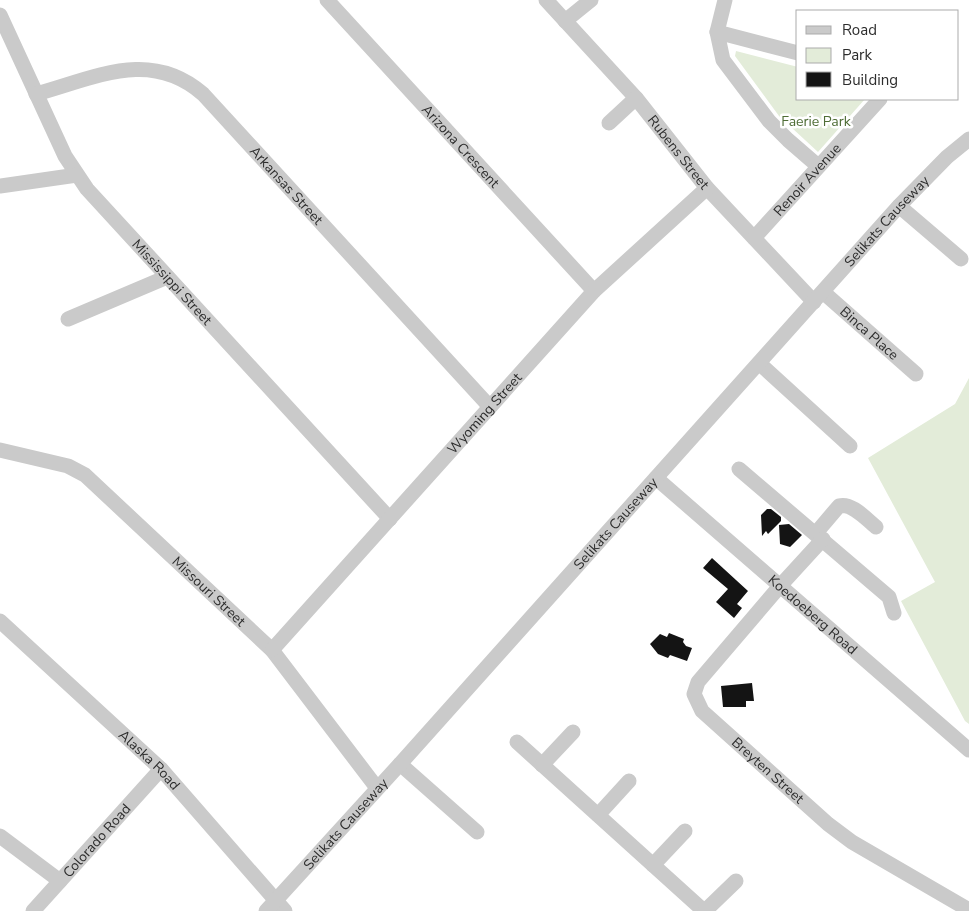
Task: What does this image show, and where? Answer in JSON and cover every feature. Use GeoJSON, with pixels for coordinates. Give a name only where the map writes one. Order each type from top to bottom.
{"type":"FeatureCollection","features":[{"type":"Feature","properties":{"kind":"street","name":"Arizona Crescent"},"geometry":{"type":"LineString","coordinates":[[327,0],[594,291]]}},
{"type":"Feature","properties":{"kind":"street","name":"Rubens Street"},"geometry":{"type":"LineString","coordinates":[[546,0],[636,98],[707,188],[754,238],[819,297]]}},
{"type":"Feature","properties":{"kind":"street"},"geometry":{"type":"LineString","coordinates":[[565,21],[591,0]]}},
{"type":"Feature","properties":{"kind":"street"},"geometry":{"type":"LineString","coordinates":[[725,0],[717,32],[720,53],[727,67],[778,130],[818,166]]}},
{"type":"Feature","properties":{"kind":"street","name":"Mississippi Street"},"geometry":{"type":"LineString","coordinates":[[0,14],[65,156],[77,175],[167,277],[390,519]]}},
{"type":"Feature","properties":{"kind":"street"},"geometry":{"type":"LineString","coordinates":[[717,32],[796,52]]}},
{"type":"Feature","properties":{"kind":"street","name":"Arkansas Street"},"geometry":{"type":"LineString","coordinates":[[36,94],[134,69],[163,71],[187,81],[203,94],[490,407]]}},
{"type":"Feature","properties":{"kind":"street"},"geometry":{"type":"LineString","coordinates":[[609,124],[636,98]]}},
{"type":"Feature","properties":{"kind":"street","name":"Renoir Avenue"},"geometry":{"type":"LineString","coordinates":[[754,238],[879,100]]}},
{"type":"Feature","properties":{"kind":"street","name":"Selikats Causeway"},"geometry":{"type":"LineString","coordinates":[[276,907],[377,788],[899,206],[947,157],[969,139]]}},
{"type":"Feature","properties":{"kind":"street"},"geometry":{"type":"LineString","coordinates":[[0,186],[77,175]]}},
{"type":"Feature","properties":{"kind":"street","name":"Wyoming Street"},"geometry":{"type":"LineString","coordinates":[[272,650],[594,291],[707,188]]}},
{"type":"Feature","properties":{"kind":"street"},"geometry":{"type":"LineString","coordinates":[[899,206],[961,259]]}},
{"type":"Feature","properties":{"kind":"street"},"geometry":{"type":"LineString","coordinates":[[68,319],[167,277]]}},
{"type":"Feature","properties":{"kind":"street","name":"Binca Place"},"geometry":{"type":"LineString","coordinates":[[819,297],[916,374]]}},
{"type":"Feature","properties":{"kind":"street"},"geometry":{"type":"LineString","coordinates":[[759,362],[850,446]]}},
{"type":"Feature","properties":{"kind":"street","name":"Missouri Street"},"geometry":{"type":"LineString","coordinates":[[0,450],[68,466],[85,475],[272,650],[377,788]]}},
{"type":"Feature","properties":{"kind":"street"},"geometry":{"type":"LineString","coordinates":[[739,469],[888,597],[894,613]]}},
{"type":"Feature","properties":{"kind":"street","name":"Koedoeberg Road"},"geometry":{"type":"LineString","coordinates":[[656,478],[969,750]]}},
{"type":"Feature","properties":{"kind":"street"},"geometry":{"type":"LineString","coordinates":[[780,586],[819,536],[839,506],[844,504],[850,507],[876,527]]}},
{"type":"Feature","properties":{"kind":"street","name":"Breyten Street"},"geometry":{"type":"LineString","coordinates":[[780,586],[698,682],[694,694],[697,704],[721,729],[839,833],[969,910]]}},
{"type":"Feature","properties":{"kind":"street","name":"Alaska Road"},"geometry":{"type":"LineString","coordinates":[[0,620],[161,769],[276,907]]}},
{"type":"Feature","properties":{"kind":"street"},"geometry":{"type":"LineString","coordinates":[[542,765],[573,732]]}},
{"type":"Feature","properties":{"kind":"street"},"geometry":{"type":"LineString","coordinates":[[517,742],[705,911],[736,881]]}},
{"type":"Feature","properties":{"kind":"street"},"geometry":{"type":"LineString","coordinates":[[400,764],[477,832]]}},
{"type":"Feature","properties":{"kind":"street","name":"Colorado Road"},"geometry":{"type":"LineString","coordinates":[[33,911],[161,769]]}},
{"type":"Feature","properties":{"kind":"street"},"geometry":{"type":"LineString","coordinates":[[598,815],[629,781]]}},
{"type":"Feature","properties":{"kind":"street"},"geometry":{"type":"LineString","coordinates":[[653,865],[685,831]]}},
{"type":"Feature","properties":{"kind":"street"},"geometry":{"type":"LineString","coordinates":[[0,836],[60,881]]}},
{"type":"Feature","properties":{"kind":"green space","name":"Faerie Park"},"geometry":{"type":"Polygon","coordinates":[[[736,51],[796,66],[796,100],[864,100],[818,152],[779,116],[735,56],[736,51]]]}},
{"type":"Feature","properties":{"kind":"green space"},"geometry":{"type":"Polygon","coordinates":[[[969,378],[969,724],[965,721],[901,601],[935,582],[868,458],[955,404],[969,378]]]}},
{"type":"Feature","properties":{"kind":"building"},"geometry":{"type":"Polygon","coordinates":[[[767,509],[771,509],[781,517],[781,521],[768,534],[766,531],[762,536],[761,515],[767,509]]]}},
{"type":"Feature","properties":{"kind":"building"},"geometry":{"type":"Polygon","coordinates":[[[789,524],[802,535],[790,547],[780,544],[779,525],[789,524]]]}},
{"type":"Feature","properties":{"kind":"building"},"geometry":{"type":"Polygon","coordinates":[[[712,558],[748,591],[737,604],[742,608],[734,618],[716,602],[728,589],[703,568],[712,558]]]}},
{"type":"Feature","properties":{"kind":"building"},"geometry":{"type":"Polygon","coordinates":[[[669,633],[684,639],[683,642],[686,646],[692,648],[687,661],[670,655],[668,658],[658,654],[650,644],[660,634],[667,637],[669,633]]]}},
{"type":"Feature","properties":{"kind":"building"},"geometry":{"type":"Polygon","coordinates":[[[752,683],[754,701],[746,701],[746,707],[723,707],[721,686],[752,683]]]}}]}
